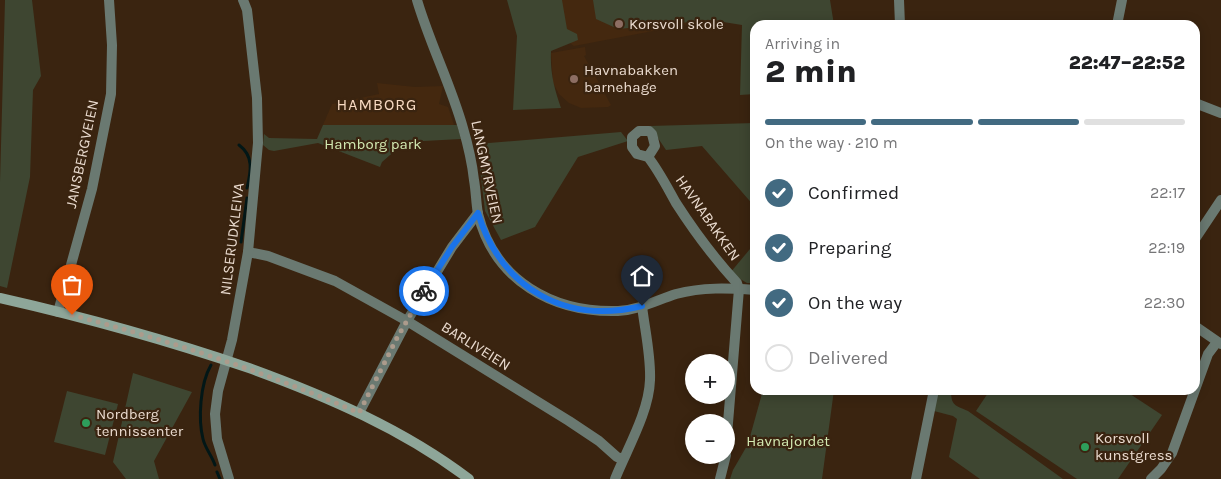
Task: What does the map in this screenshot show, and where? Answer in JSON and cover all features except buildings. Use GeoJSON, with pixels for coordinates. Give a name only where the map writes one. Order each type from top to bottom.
{"type":"FeatureCollection","features":[{"type":"Feature","properties":{"kind":"main road"},"geometry":{"type":"LineString","coordinates":[[0,298],[151,336],[284,381],[359,413],[427,450],[469,479]]}},
{"type":"Feature","properties":{"kind":"street","name":"JANSBERGVEIEN"},"geometry":{"type":"LineString","coordinates":[[58,312],[92,189],[111,94],[112,45],[109,0]]}},
{"type":"Feature","properties":{"kind":"street","name":"NILSERUDKLEIVA"},"geometry":{"type":"LineString","coordinates":[[229,479],[215,425],[216,402],[232,340],[248,252],[258,143],[257,98],[247,10],[243,0]]}},
{"type":"Feature","properties":{"kind":"street","name":"LANGMYRVEIEN"},"geometry":{"type":"LineString","coordinates":[[417,0],[463,127],[472,166],[478,213],[486,236],[498,258],[515,278],[537,294],[561,304],[589,310],[618,311],[642,306],[701,288],[750,290]]}},
{"type":"Feature","properties":{"kind":"street"},"geometry":{"type":"LineString","coordinates":[[899,0],[900,20]]}},
{"type":"Feature","properties":{"kind":"street"},"geometry":{"type":"LineString","coordinates":[[1118,20],[1122,0]]}},
{"type":"Feature","properties":{"kind":"street"},"geometry":{"type":"LineString","coordinates":[[1200,105],[1221,113]]}},
{"type":"Feature","properties":{"kind":"street","name":"HAVNABAKKEN"},"geometry":{"type":"LineString","coordinates":[[648,157],[656,167],[676,202],[701,238],[737,283],[739,289]]}},
{"type":"Feature","properties":{"kind":"street"},"geometry":{"type":"LineString","coordinates":[[1200,232],[1221,200]]}},
{"type":"Feature","properties":{"kind":"street"},"geometry":{"type":"LineString","coordinates":[[359,413],[407,321],[452,247],[478,213]]}},
{"type":"Feature","properties":{"kind":"street","name":"BARLIVEIEN"},"geometry":{"type":"LineString","coordinates":[[248,252],[268,256],[335,281],[407,321],[569,420],[599,441],[617,457],[623,459]]}},
{"type":"Feature","properties":{"kind":"street"},"geometry":{"type":"LineString","coordinates":[[729,414],[739,289]]}},
{"type":"Feature","properties":{"kind":"street"},"geometry":{"type":"LineString","coordinates":[[615,479],[644,409],[650,381],[648,348],[642,306]]}},
{"type":"Feature","properties":{"kind":"street"},"geometry":{"type":"LineString","coordinates":[[1200,330],[1219,343],[1208,354],[1200,376]]}},
{"type":"Feature","properties":{"kind":"street"},"geometry":{"type":"LineString","coordinates":[[916,479],[933,395]]}},
{"type":"Feature","properties":{"kind":"street"},"geometry":{"type":"LineString","coordinates":[[1151,479],[1172,453],[1193,395]]}},
{"type":"Feature","properties":{"kind":"street"},"geometry":{"type":"LineString","coordinates":[[720,479],[724,464]]}},
{"type":"Feature","properties":{"kind":"shaded area","name":"Korsvoll skole"},"geometry":{"type":"Polygon","coordinates":[[[542,0],[722,0],[711,20],[574,46],[551,29],[542,0]]]}},
{"type":"Feature","properties":{"kind":"shaded area","name":"Havnabakken barnehage"},"geometry":{"type":"Polygon","coordinates":[[[585,47],[586,55],[584,56],[611,105],[608,107],[581,108],[569,103],[559,94],[553,83],[551,53],[585,47]]]}},
{"type":"Feature","properties":{"kind":"shaded area"},"geometry":{"type":"Polygon","coordinates":[[[377,83],[415,87],[443,86],[439,104],[448,107],[454,125],[323,125],[332,104],[379,94],[377,83]]]}},
{"type":"Feature","properties":{"kind":"green space"},"geometry":{"type":"Polygon","coordinates":[[[5,0],[32,0],[41,76],[33,90],[30,177],[7,288],[0,286],[0,182],[5,0]]]}},
{"type":"Feature","properties":{"kind":"green space"},"geometry":{"type":"Polygon","coordinates":[[[507,0],[562,0],[567,29],[577,34],[578,40],[551,51],[553,80],[561,108],[513,110],[517,36],[507,0]]]}},
{"type":"Feature","properties":{"kind":"green space"},"geometry":{"type":"Polygon","coordinates":[[[593,0],[830,0],[833,20],[750,20],[750,94],[740,95],[742,25],[711,20],[618,29],[596,19],[593,0]]]}},
{"type":"Feature","properties":{"kind":"green space"},"geometry":{"type":"Polygon","coordinates":[[[750,123],[750,201],[702,146],[666,150],[650,126],[750,123]]]}},
{"type":"Feature","properties":{"kind":"green space","name":"Hamborg park"},"geometry":{"type":"Polygon","coordinates":[[[323,125],[457,125],[461,139],[405,142],[382,162],[380,167],[318,143],[274,151],[269,150],[263,145],[264,134],[269,138],[317,139],[323,125]]]}},
{"type":"Feature","properties":{"kind":"green space"},"geometry":{"type":"Polygon","coordinates":[[[621,132],[628,141],[578,157],[535,227],[501,240],[485,211],[477,144],[621,132]]]}},
{"type":"Feature","properties":{"kind":"green space"},"geometry":{"type":"Polygon","coordinates":[[[750,249],[750,283],[730,273],[750,249]]]}},
{"type":"Feature","properties":{"kind":"green space"},"geometry":{"type":"Polygon","coordinates":[[[133,373],[192,392],[154,461],[159,479],[126,479],[113,462],[133,373]]]}},
{"type":"Feature","properties":{"kind":"green space","name":"Nordberg tennissenter"},"geometry":{"type":"Polygon","coordinates":[[[67,391],[118,404],[105,455],[54,442],[67,391]]]}},
{"type":"Feature","properties":{"kind":"green space","name":"Havnajordet"},"geometry":{"type":"Polygon","coordinates":[[[762,395],[833,395],[822,479],[730,479],[748,444],[762,395]]]}},
{"type":"Feature","properties":{"kind":"green space"},"geometry":{"type":"Polygon","coordinates":[[[937,395],[952,395],[955,404],[968,411],[1063,479],[980,479],[949,457],[957,419],[953,416],[934,411],[937,395]]]}},
{"type":"Feature","properties":{"kind":"green space","name":"Korsvoll kunstgress"},"geometry":{"type":"Polygon","coordinates":[[[987,395],[1132,395],[1162,415],[1118,479],[1077,479],[976,411],[987,395]]]}},
{"type":"Feature","properties":{"kind":"waterway"},"geometry":{"type":"LineString","coordinates":[[239,145],[247,154],[250,164],[247,188]]}},
{"type":"Feature","properties":{"kind":"waterway"},"geometry":{"type":"LineString","coordinates":[[241,242],[247,198]]}},
{"type":"Feature","properties":{"kind":"waterway"},"geometry":{"type":"LineString","coordinates":[[211,365],[202,391],[201,431],[215,465]]}},
{"type":"Feature","properties":{"kind":"waterway"},"geometry":{"type":"LineString","coordinates":[[217,472],[220,479]]}},
{"type":"Feature","properties":{"kind":"way so far"},"geometry":{"type":"LineString","coordinates":[[72,315],[151,336],[210,355],[284,381],[359,413],[397,338],[424,291]]}},
{"type":"Feature","properties":{"kind":"place","name":"Korsvoll skole"},"geometry":{"type":"Point","coordinates":[619,24]}},
{"type":"Feature","properties":{"kind":"place","name":"Havnabakken barnehage"},"geometry":{"type":"Point","coordinates":[574,79]}},
{"type":"Feature","properties":{"kind":"place","name":"Nordberg tennissenter"},"geometry":{"type":"Point","coordinates":[86,423]}},
{"type":"Feature","properties":{"kind":"place","name":"Korsvoll kunstgress"},"geometry":{"type":"Point","coordinates":[1085,447]}},
{"type":"Feature","properties":{"kind":"district","name":"HAMBORG"},"geometry":{"type":"Point","coordinates":[377,104]}},
{"type":"Feature","properties":{"kind":"route"},"geometry":{"type":"LineString","coordinates":[[424,291],[452,247],[478,213],[486,236],[498,258],[515,278],[537,294],[561,304],[589,310],[618,311],[642,306]]}}]}
